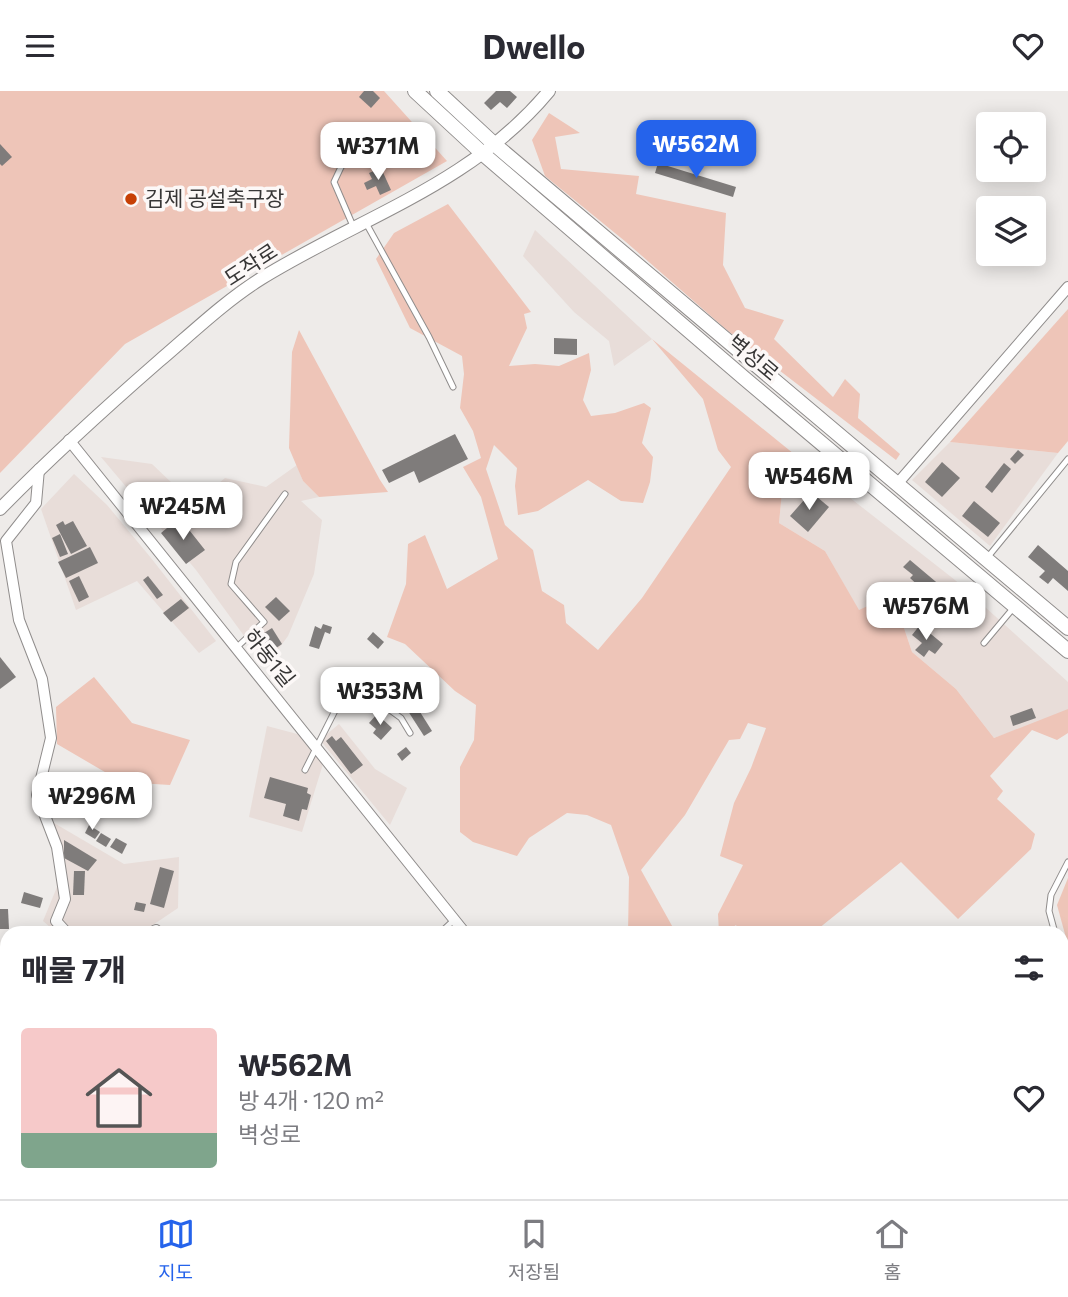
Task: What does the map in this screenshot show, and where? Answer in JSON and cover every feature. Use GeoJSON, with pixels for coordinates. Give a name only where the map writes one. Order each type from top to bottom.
{"type":"FeatureCollection","features":[{"type":"Feature","properties":{"kind":"main road","name":"벽성로"},"geometry":{"type":"LineString","coordinates":[[415,91],[898,483],[1068,628]]}},
{"type":"Feature","properties":{"kind":"main road","name":"벽성로"},"geometry":{"type":"LineString","coordinates":[[436,91],[488,148],[1068,651]]}},
{"type":"Feature","properties":{"kind":"street","name":"도작로"},"geometry":{"type":"LineString","coordinates":[[0,509],[69,440],[243,292],[262,278],[429,190],[528,117],[549,91]]}},
{"type":"Feature","properties":{"kind":"street"},"geometry":{"type":"LineString","coordinates":[[898,483],[1068,287]]}},
{"type":"Feature","properties":{"kind":"street","name":"하동1길"},"geometry":{"type":"LineString","coordinates":[[69,440],[460,926]]}},
{"type":"Feature","properties":{"kind":"street"},"geometry":{"type":"LineString","coordinates":[[39,469],[36,503],[6,541],[19,620],[42,679],[51,738],[37,795],[57,847],[65,899],[57,921],[61,926]]}},
{"type":"Feature","properties":{"kind":"lane"},"geometry":{"type":"LineString","coordinates":[[354,229],[334,182],[342,166],[370,161],[397,135]]}},
{"type":"Feature","properties":{"kind":"lane"},"geometry":{"type":"LineString","coordinates":[[366,223],[429,337],[453,387]]}},
{"type":"Feature","properties":{"kind":"lane"},"geometry":{"type":"LineString","coordinates":[[987,558],[1068,459]]}},
{"type":"Feature","properties":{"kind":"lane"},"geometry":{"type":"LineString","coordinates":[[236,649],[264,622],[231,584],[236,562],[285,494]]}},
{"type":"Feature","properties":{"kind":"lane"},"geometry":{"type":"LineString","coordinates":[[948,620],[984,580]]}},
{"type":"Feature","properties":{"kind":"lane"},"geometry":{"type":"LineString","coordinates":[[984,643],[1015,606]]}},
{"type":"Feature","properties":{"kind":"lane"},"geometry":{"type":"LineString","coordinates":[[305,770],[350,681],[401,718],[410,733]]}},
{"type":"Feature","properties":{"kind":"lane"},"geometry":{"type":"LineString","coordinates":[[1053,926],[1049,911],[1051,895],[1068,862]]}},
{"type":"Feature","properties":{"kind":"lane"},"geometry":{"type":"LineString","coordinates":[[448,926],[454,920]]}},
{"type":"Feature","properties":{"kind":"shaded area"},"geometry":{"type":"Polygon","coordinates":[[[0,91],[384,91],[447,161],[125,344],[0,473],[0,91]]]}},
{"type":"Feature","properties":{"kind":"shaded area"},"geometry":{"type":"Polygon","coordinates":[[[549,113],[580,133],[555,137],[561,169],[639,176],[636,194],[726,213],[723,265],[745,308],[784,320],[774,339],[833,397],[845,379],[860,394],[858,418],[900,454],[896,460],[728,331],[545,176],[532,140],[549,113]]]}},
{"type":"Feature","properties":{"kind":"shaded area"},"geometry":{"type":"Polygon","coordinates":[[[448,204],[531,312],[524,314],[527,328],[509,366],[559,366],[589,353],[591,370],[583,400],[591,416],[615,413],[644,403],[651,408],[642,443],[653,457],[650,482],[643,503],[621,501],[588,480],[538,511],[518,515],[515,486],[517,468],[494,445],[486,469],[505,525],[533,550],[542,591],[564,605],[566,623],[598,650],[642,598],[731,467],[718,450],[703,399],[652,339],[794,454],[785,462],[779,523],[825,551],[859,610],[885,598],[896,608],[879,626],[898,610],[912,652],[956,689],[994,738],[1068,709],[1068,733],[1057,740],[1032,730],[990,776],[1003,791],[997,799],[1035,834],[1031,849],[958,919],[901,862],[822,926],[719,926],[718,914],[743,865],[720,856],[734,803],[766,728],[748,723],[740,739],[729,740],[685,815],[641,870],[672,926],[628,926],[629,877],[611,825],[587,815],[567,813],[529,838],[517,856],[473,842],[460,832],[460,767],[474,740],[476,705],[455,691],[405,644],[387,637],[406,584],[408,544],[425,535],[447,589],[498,559],[481,497],[463,467],[481,458],[473,431],[460,408],[464,374],[462,356],[410,328],[376,259],[394,233],[448,204]]]}},
{"type":"Feature","properties":{"kind":"shaded area"},"geometry":{"type":"Polygon","coordinates":[[[535,230],[652,339],[614,366],[609,341],[574,312],[523,256],[535,230]]]}},
{"type":"Feature","properties":{"kind":"shaded area"},"geometry":{"type":"Polygon","coordinates":[[[1068,309],[1068,441],[1058,453],[950,442],[1068,309]]]}},
{"type":"Feature","properties":{"kind":"shaded area"},"geometry":{"type":"Polygon","coordinates":[[[299,330],[388,492],[319,497],[303,481],[289,448],[292,352],[299,330]]]}},
{"type":"Feature","properties":{"kind":"shaded area"},"geometry":{"type":"Polygon","coordinates":[[[950,442],[1058,453],[990,546],[912,480],[950,442]]]}},
{"type":"Feature","properties":{"kind":"shaded area"},"geometry":{"type":"Polygon","coordinates":[[[794,454],[955,580],[1068,682],[1068,711],[994,738],[956,689],[912,652],[898,610],[884,598],[859,611],[825,551],[779,523],[785,462],[794,454]]]}},
{"type":"Feature","properties":{"kind":"shaded area"},"geometry":{"type":"Polygon","coordinates":[[[101,457],[152,464],[194,504],[225,478],[266,487],[297,465],[303,481],[319,497],[301,501],[322,520],[314,574],[288,636],[266,666],[196,570],[101,457]]]}},
{"type":"Feature","properties":{"kind":"shaded area"},"geometry":{"type":"Polygon","coordinates":[[[74,474],[107,505],[216,641],[199,653],[137,581],[76,610],[41,509],[74,474]]]}},
{"type":"Feature","properties":{"kind":"shaded area"},"geometry":{"type":"Polygon","coordinates":[[[94,677],[132,723],[190,740],[170,785],[122,782],[57,744],[56,707],[94,677]]]}},
{"type":"Feature","properties":{"kind":"shaded area"},"geometry":{"type":"Polygon","coordinates":[[[339,724],[375,769],[407,788],[390,825],[320,740],[339,724]]]}},
{"type":"Feature","properties":{"kind":"shaded area"},"geometry":{"type":"Polygon","coordinates":[[[267,726],[301,735],[323,764],[302,832],[249,817],[267,726]]]}},
{"type":"Feature","properties":{"kind":"shaded area"},"geometry":{"type":"Polygon","coordinates":[[[54,823],[124,864],[179,857],[178,908],[151,926],[49,926],[43,921],[57,887],[54,823]]]}},
{"type":"Feature","properties":{"kind":"shaded area"},"geometry":{"type":"Polygon","coordinates":[[[1068,878],[1068,926],[1063,926],[1057,905],[1068,878]]]}},
{"type":"Feature","properties":{"kind":"building"},"geometry":{"type":"Polygon","coordinates":[[[364,91],[373,91],[380,98],[371,108],[359,97],[364,91]]]}},
{"type":"Feature","properties":{"kind":"building"},"geometry":{"type":"Polygon","coordinates":[[[496,91],[510,91],[517,97],[507,108],[500,102],[491,110],[484,103],[496,91]]]}},
{"type":"Feature","properties":{"kind":"building"},"geometry":{"type":"Polygon","coordinates":[[[0,144],[12,157],[2,166],[0,164],[0,144]]]}},
{"type":"Feature","properties":{"kind":"building"},"geometry":{"type":"Polygon","coordinates":[[[658,163],[736,187],[733,197],[655,173],[658,163]]]}},
{"type":"Feature","properties":{"kind":"building"},"geometry":{"type":"Polygon","coordinates":[[[381,168],[391,190],[380,195],[376,186],[367,190],[364,183],[372,179],[369,173],[381,168]]]}},
{"type":"Feature","properties":{"kind":"building"},"geometry":{"type":"Polygon","coordinates":[[[554,338],[577,339],[577,355],[554,354],[554,338]]]}},
{"type":"Feature","properties":{"kind":"building"},"geometry":{"type":"Polygon","coordinates":[[[455,434],[468,459],[419,483],[414,471],[389,483],[382,470],[455,434]]]}},
{"type":"Feature","properties":{"kind":"building"},"geometry":{"type":"Polygon","coordinates":[[[1018,450],[1024,455],[1015,464],[1010,459],[1018,450]]]}},
{"type":"Feature","properties":{"kind":"building"},"geometry":{"type":"Polygon","coordinates":[[[942,462],[960,478],[942,497],[925,482],[942,462]]]}},
{"type":"Feature","properties":{"kind":"building"},"geometry":{"type":"Polygon","coordinates":[[[1004,463],[1011,469],[992,493],[985,487],[1004,463]]]}},
{"type":"Feature","properties":{"kind":"building"},"geometry":{"type":"Polygon","coordinates":[[[811,492],[829,507],[808,532],[790,516],[811,492]]]}},
{"type":"Feature","properties":{"kind":"building"},"geometry":{"type":"Polygon","coordinates":[[[974,501],[1000,523],[988,537],[962,516],[974,501]]]}},
{"type":"Feature","properties":{"kind":"building"},"geometry":{"type":"Polygon","coordinates":[[[63,521],[65,525],[73,521],[87,546],[71,554],[56,525],[63,521]]]}},
{"type":"Feature","properties":{"kind":"building"},"geometry":{"type":"Polygon","coordinates":[[[173,523],[177,528],[186,526],[205,550],[186,564],[161,533],[173,523]]]}},
{"type":"Feature","properties":{"kind":"building"},"geometry":{"type":"Polygon","coordinates":[[[60,534],[68,554],[60,557],[52,538],[60,534]]]}},
{"type":"Feature","properties":{"kind":"building"},"geometry":{"type":"Polygon","coordinates":[[[1038,545],[1068,571],[1068,591],[1053,578],[1048,584],[1039,577],[1045,571],[1028,557],[1038,545]]]}},
{"type":"Feature","properties":{"kind":"building"},"geometry":{"type":"Polygon","coordinates":[[[90,547],[98,563],[66,578],[58,562],[90,547]]]}},
{"type":"Feature","properties":{"kind":"building"},"geometry":{"type":"Polygon","coordinates":[[[910,560],[948,592],[935,607],[920,594],[923,590],[910,578],[913,575],[903,567],[910,560]]]}},
{"type":"Feature","properties":{"kind":"building"},"geometry":{"type":"Polygon","coordinates":[[[79,576],[89,597],[79,602],[69,581],[79,576]]]}},
{"type":"Feature","properties":{"kind":"building"},"geometry":{"type":"Polygon","coordinates":[[[148,576],[163,595],[157,599],[143,580],[148,576]]]}},
{"type":"Feature","properties":{"kind":"building"},"geometry":{"type":"Polygon","coordinates":[[[276,597],[290,611],[279,621],[265,607],[276,597]]]}},
{"type":"Feature","properties":{"kind":"building"},"geometry":{"type":"Polygon","coordinates":[[[181,599],[189,608],[171,622],[163,613],[181,599]]]}},
{"type":"Feature","properties":{"kind":"building"},"geometry":{"type":"Polygon","coordinates":[[[323,624],[332,627],[330,634],[325,632],[319,649],[309,646],[315,626],[321,629],[323,624]]]}},
{"type":"Feature","properties":{"kind":"building"},"geometry":{"type":"Polygon","coordinates":[[[920,625],[943,644],[935,654],[929,650],[924,657],[915,650],[922,643],[912,635],[920,625]]]}},
{"type":"Feature","properties":{"kind":"building"},"geometry":{"type":"Polygon","coordinates":[[[272,628],[282,644],[262,658],[251,641],[272,628]]]}},
{"type":"Feature","properties":{"kind":"building"},"geometry":{"type":"Polygon","coordinates":[[[373,632],[384,642],[378,649],[367,639],[373,632]]]}},
{"type":"Feature","properties":{"kind":"building"},"geometry":{"type":"Polygon","coordinates":[[[0,657],[16,677],[0,689],[0,657]]]}},
{"type":"Feature","properties":{"kind":"building"},"geometry":{"type":"Polygon","coordinates":[[[405,688],[432,731],[424,736],[397,694],[405,688]]]}},
{"type":"Feature","properties":{"kind":"building"},"geometry":{"type":"Polygon","coordinates":[[[1032,708],[1036,718],[1013,726],[1010,716],[1032,708]]]}},
{"type":"Feature","properties":{"kind":"building"},"geometry":{"type":"Polygon","coordinates":[[[377,714],[392,728],[381,740],[373,733],[376,729],[369,723],[377,714]]]}},
{"type":"Feature","properties":{"kind":"building"},"geometry":{"type":"Polygon","coordinates":[[[332,736],[336,741],[341,737],[363,765],[351,774],[326,741],[332,736]]]}},
{"type":"Feature","properties":{"kind":"building"},"geometry":{"type":"Polygon","coordinates":[[[406,747],[411,753],[402,761],[397,754],[406,747]]]}},
{"type":"Feature","properties":{"kind":"building"},"geometry":{"type":"Polygon","coordinates":[[[270,777],[308,788],[307,793],[311,795],[307,810],[302,809],[299,821],[283,816],[286,804],[264,798],[270,777]]]}},
{"type":"Feature","properties":{"kind":"building"},"geometry":{"type":"Polygon","coordinates":[[[75,778],[90,787],[82,802],[73,794],[69,801],[56,794],[65,779],[73,783],[75,778]]]}},
{"type":"Feature","properties":{"kind":"building"},"geometry":{"type":"Polygon","coordinates":[[[89,825],[100,832],[95,839],[85,833],[89,825]]]}},
{"type":"Feature","properties":{"kind":"building"},"geometry":{"type":"Polygon","coordinates":[[[101,833],[111,839],[106,847],[96,841],[101,833]]]}},
{"type":"Feature","properties":{"kind":"building"},"geometry":{"type":"Polygon","coordinates":[[[116,838],[127,844],[122,854],[110,847],[116,838]]]}},
{"type":"Feature","properties":{"kind":"building"},"geometry":{"type":"Polygon","coordinates":[[[64,840],[97,860],[88,871],[64,858],[64,840]]]}},
{"type":"Feature","properties":{"kind":"building"},"geometry":{"type":"Polygon","coordinates":[[[160,867],[174,871],[164,908],[150,904],[160,867]]]}},
{"type":"Feature","properties":{"kind":"building"},"geometry":{"type":"Polygon","coordinates":[[[74,871],[85,871],[84,895],[73,895],[74,871]]]}},
{"type":"Feature","properties":{"kind":"building"},"geometry":{"type":"Polygon","coordinates":[[[24,892],[43,898],[40,908],[21,903],[24,892]]]}},
{"type":"Feature","properties":{"kind":"building"},"geometry":{"type":"Polygon","coordinates":[[[136,902],[146,904],[144,912],[134,910],[136,902]]]}},
{"type":"Feature","properties":{"kind":"building"},"geometry":{"type":"Polygon","coordinates":[[[0,909],[8,909],[9,926],[0,926],[0,909]]]}},
{"type":"Feature","properties":{"kind":"place","name":"김제 공설축구장"},"geometry":{"type":"Point","coordinates":[131,199]}}]}
